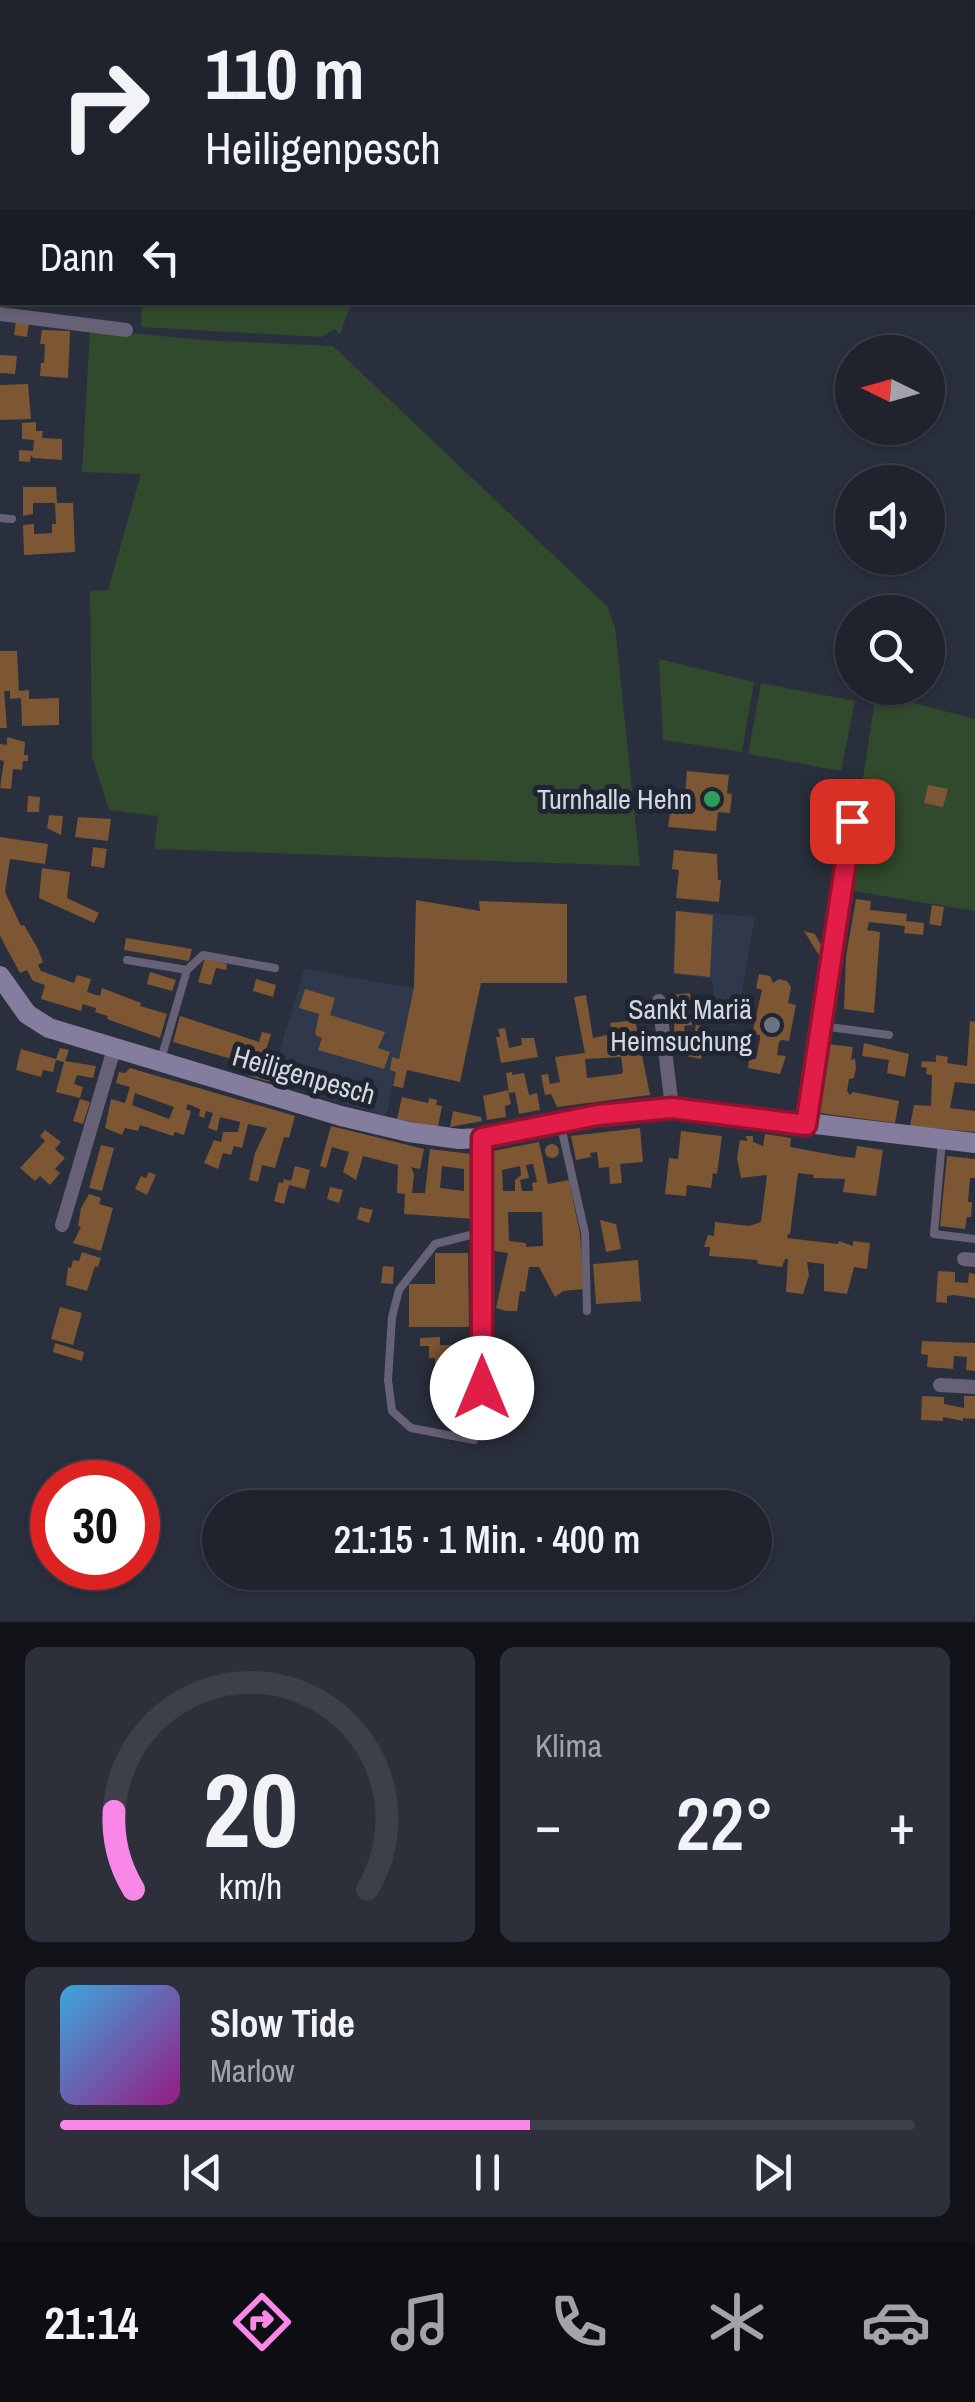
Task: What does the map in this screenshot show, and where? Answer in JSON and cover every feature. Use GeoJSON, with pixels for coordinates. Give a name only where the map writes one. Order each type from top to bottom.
{"type":"FeatureCollection","features":[{"type":"Feature","properties":{"kind":"street"},"geometry":{"type":"LineString","coordinates":[[0,314],[126,330]]}},
{"type":"Feature","properties":{"kind":"street"},"geometry":{"type":"LineString","coordinates":[[806,1125],[856,796]]}},
{"type":"Feature","properties":{"kind":"street","name":"Heiligenpesch"},"geometry":{"type":"LineString","coordinates":[[0,976],[27,1014],[49,1028],[114,1050],[409,1132],[482,1138],[560,1122],[672,1108],[975,1143]]}},
{"type":"Feature","properties":{"kind":"street"},"geometry":{"type":"LineString","coordinates":[[659,1002],[672,1108]]}},
{"type":"Feature","properties":{"kind":"street"},"geometry":{"type":"LineString","coordinates":[[62,1225],[114,1050]]}},
{"type":"Feature","properties":{"kind":"street"},"geometry":{"type":"LineString","coordinates":[[482,1138],[482,1388]]}},
{"type":"Feature","properties":{"kind":"street"},"geometry":{"type":"LineString","coordinates":[[940,1385],[975,1387]]}},
{"type":"Feature","properties":{"kind":"lane"},"geometry":{"type":"LineString","coordinates":[[0,518],[12,520]]}},
{"type":"Feature","properties":{"kind":"lane"},"geometry":{"type":"LineString","coordinates":[[160,1063],[187,970],[203,955],[275,968]]}},
{"type":"Feature","properties":{"kind":"lane"},"geometry":{"type":"LineString","coordinates":[[127,960],[187,970]]}},
{"type":"Feature","properties":{"kind":"lane"},"geometry":{"type":"LineString","coordinates":[[822,1026],[889,1035]]}},
{"type":"Feature","properties":{"kind":"lane"},"geometry":{"type":"LineString","coordinates":[[560,1122],[585,1233],[588,1312]]}},
{"type":"Feature","properties":{"kind":"lane"},"geometry":{"type":"LineString","coordinates":[[942,1140],[934,1234],[975,1238]]}},
{"type":"Feature","properties":{"kind":"lane"},"geometry":{"type":"LineString","coordinates":[[474,1440],[411,1428],[392,1411],[388,1380],[392,1317],[399,1290],[435,1244],[482,1232]]}},
{"type":"Feature","properties":{"kind":"shaded area"},"geometry":{"type":"Polygon","coordinates":[[[675,910],[755,917],[736,1026],[715,1022],[712,979],[673,974],[675,910]]]}},
{"type":"Feature","properties":{"kind":"shaded area"},"geometry":{"type":"Polygon","coordinates":[[[304,969],[414,988],[386,1116],[271,1081],[304,969]]]}},
{"type":"Feature","properties":{"kind":"green space"},"geometry":{"type":"Polygon","coordinates":[[[142,305],[350,305],[340,335],[335,329],[321,337],[141,327],[142,305]]]}},
{"type":"Feature","properties":{"kind":"green space"},"geometry":{"type":"Polygon","coordinates":[[[90,329],[202,340],[333,346],[607,606],[615,627],[640,866],[154,849],[158,816],[109,810],[92,756],[90,591],[108,590],[141,474],[82,472],[90,329]]]}},
{"type":"Feature","properties":{"kind":"green space"},"geometry":{"type":"Polygon","coordinates":[[[659,659],[754,682],[742,752],[663,740],[659,659]]]}},
{"type":"Feature","properties":{"kind":"green space"},"geometry":{"type":"Polygon","coordinates":[[[761,683],[835,697],[835,705],[854,705],[841,771],[748,754],[761,683]]]}},
{"type":"Feature","properties":{"kind":"green space"},"geometry":{"type":"Polygon","coordinates":[[[874,705],[922,705],[975,719],[975,911],[846,890],[874,705]]]}},
{"type":"Feature","properties":{"kind":"building"},"geometry":{"type":"Polygon","coordinates":[[[16,320],[29,322],[27,337],[14,335],[16,320]]]}},
{"type":"Feature","properties":{"kind":"building"},"geometry":{"type":"Polygon","coordinates":[[[42,330],[70,331],[68,378],[40,376],[45,344],[40,344],[42,330]]]}},
{"type":"Feature","properties":{"kind":"building"},"geometry":{"type":"Polygon","coordinates":[[[0,355],[17,356],[15,374],[0,373],[0,355]]]}},
{"type":"Feature","properties":{"kind":"building"},"geometry":{"type":"Polygon","coordinates":[[[28,384],[31,419],[0,420],[0,385],[28,384]]]}},
{"type":"Feature","properties":{"kind":"building"},"geometry":{"type":"Polygon","coordinates":[[[36,422],[36,431],[43,431],[42,438],[62,439],[62,460],[31,455],[30,462],[19,461],[19,450],[33,451],[34,440],[22,439],[22,423],[36,422]]]}},
{"type":"Feature","properties":{"kind":"building"},"geometry":{"type":"Polygon","coordinates":[[[23,487],[56,487],[57,503],[73,503],[75,552],[24,555],[23,525],[34,524],[34,534],[52,533],[52,524],[56,524],[55,503],[33,503],[33,514],[23,516],[23,487]]]}},
{"type":"Feature","properties":{"kind":"building"},"geometry":{"type":"Polygon","coordinates":[[[0,651],[17,651],[19,691],[29,690],[29,699],[59,698],[59,725],[22,726],[21,698],[10,699],[10,691],[4,691],[7,728],[0,728],[0,651]]]}},
{"type":"Feature","properties":{"kind":"building"},"geometry":{"type":"Polygon","coordinates":[[[7,737],[25,742],[24,755],[28,755],[22,770],[13,769],[11,789],[0,788],[4,761],[0,760],[0,744],[7,745],[7,737]]]}},
{"type":"Feature","properties":{"kind":"building","name":"Turnhalle Hehn"},"geometry":{"type":"Polygon","coordinates":[[[687,771],[729,775],[730,813],[718,812],[716,831],[668,827],[671,804],[691,806],[692,795],[685,795],[687,771]]]}},
{"type":"Feature","properties":{"kind":"building"},"geometry":{"type":"Polygon","coordinates":[[[928,785],[948,789],[943,807],[924,803],[928,785]]]}},
{"type":"Feature","properties":{"kind":"building"},"geometry":{"type":"Polygon","coordinates":[[[28,796],[40,797],[39,812],[27,812],[28,796]]]}},
{"type":"Feature","properties":{"kind":"building"},"geometry":{"type":"Polygon","coordinates":[[[49,815],[63,816],[61,835],[47,828],[49,815]]]}},
{"type":"Feature","properties":{"kind":"building"},"geometry":{"type":"Polygon","coordinates":[[[78,817],[111,819],[108,841],[75,837],[78,817]]]}},
{"type":"Feature","properties":{"kind":"building"},"geometry":{"type":"Polygon","coordinates":[[[0,837],[48,844],[45,864],[10,859],[5,892],[21,926],[24,925],[38,949],[43,962],[38,965],[41,971],[74,983],[77,975],[91,979],[87,992],[100,996],[102,988],[167,1014],[160,1038],[107,1019],[108,1016],[95,1012],[96,1008],[83,1004],[81,1011],[41,999],[45,985],[33,981],[27,970],[20,973],[0,936],[0,837]]]}},
{"type":"Feature","properties":{"kind":"building"},"geometry":{"type":"Polygon","coordinates":[[[93,847],[107,849],[104,868],[91,866],[93,847]]]}},
{"type":"Feature","properties":{"kind":"building"},"geometry":{"type":"Polygon","coordinates":[[[674,850],[717,854],[719,902],[676,898],[679,870],[672,869],[674,850]]]}},
{"type":"Feature","properties":{"kind":"building"},"geometry":{"type":"Polygon","coordinates":[[[42,868],[70,872],[67,898],[99,913],[94,923],[39,898],[42,868]]]}},
{"type":"Feature","properties":{"kind":"building"},"geometry":{"type":"Polygon","coordinates":[[[856,899],[871,901],[870,910],[907,914],[906,921],[924,923],[923,935],[904,933],[905,926],[869,922],[867,930],[880,932],[874,1013],[844,1009],[846,956],[856,899]]]}},
{"type":"Feature","properties":{"kind":"building"},"geometry":{"type":"Polygon","coordinates":[[[416,900],[480,911],[479,901],[567,904],[567,983],[481,983],[460,1082],[407,1070],[403,1088],[393,1086],[396,1072],[390,1070],[392,1057],[399,1059],[414,987],[416,900]]]}},
{"type":"Feature","properties":{"kind":"building"},"geometry":{"type":"Polygon","coordinates":[[[932,905],[944,907],[941,926],[929,924],[932,905]]]}},
{"type":"Feature","properties":{"kind":"building"},"geometry":{"type":"Polygon","coordinates":[[[676,911],[713,915],[710,977],[674,973],[676,911]]]}},
{"type":"Feature","properties":{"kind":"building"},"geometry":{"type":"Polygon","coordinates":[[[804,931],[815,934],[821,945],[820,957],[804,931]]]}},
{"type":"Feature","properties":{"kind":"building"},"geometry":{"type":"Polygon","coordinates":[[[126,938],[192,949],[189,961],[124,950],[126,938]]]}},
{"type":"Feature","properties":{"kind":"building"},"geometry":{"type":"Polygon","coordinates":[[[205,958],[227,964],[226,970],[216,968],[211,985],[198,982],[205,958]]]}},
{"type":"Feature","properties":{"kind":"building"},"geometry":{"type":"Polygon","coordinates":[[[150,972],[176,980],[172,991],[147,984],[150,972]]]}},
{"type":"Feature","properties":{"kind":"building","name":"Sankt Mariä Heimsuchung"},"geometry":{"type":"Polygon","coordinates":[[[759,974],[770,976],[773,983],[779,979],[787,981],[791,987],[788,1003],[796,1005],[789,1041],[779,1042],[777,1055],[786,1056],[780,1074],[748,1068],[749,1059],[756,1059],[760,1039],[760,1035],[752,1034],[762,990],[756,988],[759,974]]]}},
{"type":"Feature","properties":{"kind":"building"},"geometry":{"type":"Polygon","coordinates":[[[256,979],[276,985],[273,997],[253,991],[256,979]]]}},
{"type":"Feature","properties":{"kind":"building"},"geometry":{"type":"Polygon","coordinates":[[[305,989],[335,998],[330,1015],[385,1032],[378,1048],[390,1052],[384,1069],[318,1050],[322,1038],[315,1035],[319,1014],[299,1008],[305,989]]]}},
{"type":"Feature","properties":{"kind":"building"},"geometry":{"type":"Polygon","coordinates":[[[690,993],[692,1025],[684,1026],[685,1033],[694,1035],[696,1025],[707,1027],[701,1059],[676,1054],[672,995],[690,993]]]}},
{"type":"Feature","properties":{"kind":"building"},"geometry":{"type":"Polygon","coordinates":[[[586,995],[593,1038],[612,1034],[610,1023],[635,1020],[650,1095],[557,1107],[551,1094],[545,1095],[541,1075],[548,1074],[550,1084],[560,1082],[555,1057],[585,1053],[574,997],[586,995]],[[621,1057],[585,1059],[587,1078],[623,1072],[621,1057]]]}},
{"type":"Feature","properties":{"kind":"building"},"geometry":{"type":"Polygon","coordinates":[[[180,1016],[259,1042],[262,1032],[271,1034],[264,1056],[277,1060],[270,1082],[249,1076],[252,1065],[173,1042],[180,1016]]]}},
{"type":"Feature","properties":{"kind":"building"},"geometry":{"type":"Polygon","coordinates":[[[970,1021],[975,1022],[975,1084],[955,1082],[950,1108],[975,1111],[975,1132],[910,1126],[914,1105],[931,1106],[932,1075],[921,1067],[922,1061],[936,1062],[936,1055],[948,1057],[947,1063],[967,1066],[970,1021]]]}},
{"type":"Feature","properties":{"kind":"building"},"geometry":{"type":"Polygon","coordinates":[[[505,1028],[509,1048],[522,1045],[521,1038],[534,1038],[538,1057],[501,1063],[496,1037],[500,1037],[498,1029],[505,1028]]]}},
{"type":"Feature","properties":{"kind":"building"},"geometry":{"type":"Polygon","coordinates":[[[864,1043],[909,1054],[905,1077],[887,1073],[889,1060],[862,1056],[864,1043]]]}},
{"type":"Feature","properties":{"kind":"building"},"geometry":{"type":"Polygon","coordinates":[[[828,1044],[853,1047],[851,1060],[855,1059],[856,1068],[854,1078],[849,1079],[850,1095],[853,1092],[899,1101],[895,1123],[819,1113],[828,1044]]]}},
{"type":"Feature","properties":{"kind":"building"},"geometry":{"type":"Polygon","coordinates":[[[60,1048],[69,1050],[65,1061],[96,1066],[93,1078],[77,1075],[74,1084],[83,1087],[80,1098],[56,1092],[64,1062],[56,1060],[53,1072],[43,1070],[41,1077],[16,1070],[21,1049],[56,1059],[60,1048]]]}},
{"type":"Feature","properties":{"kind":"building"},"geometry":{"type":"Polygon","coordinates":[[[130,1068],[295,1116],[275,1168],[262,1165],[258,1182],[249,1180],[255,1153],[267,1128],[248,1124],[242,1148],[234,1146],[231,1155],[223,1153],[218,1169],[204,1163],[214,1140],[221,1142],[223,1132],[238,1132],[240,1122],[220,1117],[217,1131],[208,1128],[213,1113],[206,1111],[204,1118],[199,1116],[200,1109],[188,1104],[186,1109],[191,1111],[184,1135],[175,1132],[173,1136],[140,1125],[138,1131],[125,1128],[122,1135],[105,1128],[111,1099],[125,1103],[130,1087],[116,1083],[119,1072],[130,1068]],[[135,1093],[132,1105],[169,1119],[174,1107],[135,1093]]]}},
{"type":"Feature","properties":{"kind":"building"},"geometry":{"type":"Polygon","coordinates":[[[506,1073],[524,1073],[529,1095],[537,1093],[540,1110],[519,1114],[515,1092],[509,1093],[506,1073]]]}},
{"type":"Feature","properties":{"kind":"building"},"geometry":{"type":"Polygon","coordinates":[[[508,1090],[511,1104],[505,1106],[506,1117],[487,1120],[483,1096],[508,1090]]]}},
{"type":"Feature","properties":{"kind":"building"},"geometry":{"type":"Polygon","coordinates":[[[402,1097],[428,1103],[429,1098],[437,1100],[436,1105],[442,1106],[438,1127],[397,1119],[402,1097]]]}},
{"type":"Feature","properties":{"kind":"building"},"geometry":{"type":"Polygon","coordinates":[[[80,1099],[90,1102],[83,1124],[73,1121],[80,1099]]]}},
{"type":"Feature","properties":{"kind":"building"},"geometry":{"type":"Polygon","coordinates":[[[453,1111],[481,1117],[482,1121],[450,1127],[453,1111]]]}},
{"type":"Feature","properties":{"kind":"building"},"geometry":{"type":"Polygon","coordinates":[[[331,1126],[424,1149],[420,1169],[411,1167],[412,1193],[425,1193],[430,1149],[471,1154],[475,1157],[475,1219],[404,1214],[405,1194],[397,1193],[398,1165],[363,1156],[356,1180],[343,1172],[349,1152],[332,1147],[326,1168],[320,1166],[331,1126]],[[442,1166],[440,1188],[464,1191],[464,1169],[442,1166]]]}},
{"type":"Feature","properties":{"kind":"building"},"geometry":{"type":"Polygon","coordinates":[[[640,1128],[643,1162],[620,1164],[622,1183],[610,1184],[609,1167],[599,1168],[597,1152],[576,1160],[571,1136],[640,1128]]]}},
{"type":"Feature","properties":{"kind":"building"},"geometry":{"type":"Polygon","coordinates":[[[45,1130],[61,1142],[55,1149],[65,1158],[55,1169],[60,1173],[50,1185],[40,1176],[35,1181],[20,1168],[45,1141],[40,1136],[45,1130]]]}},
{"type":"Feature","properties":{"kind":"building"},"geometry":{"type":"Polygon","coordinates":[[[681,1131],[722,1136],[711,1188],[687,1185],[686,1196],[665,1194],[669,1158],[678,1159],[681,1131]]]}},
{"type":"Feature","properties":{"kind":"building"},"geometry":{"type":"Polygon","coordinates":[[[765,1134],[791,1138],[790,1147],[839,1156],[855,1158],[857,1146],[883,1150],[876,1196],[843,1192],[845,1179],[813,1178],[814,1175],[798,1173],[787,1238],[838,1244],[839,1241],[853,1246],[853,1241],[870,1243],[867,1269],[854,1267],[847,1294],[824,1291],[824,1264],[807,1262],[809,1275],[803,1294],[786,1292],[788,1259],[782,1267],[758,1264],[757,1260],[709,1256],[710,1247],[704,1247],[708,1235],[714,1236],[715,1222],[749,1226],[761,1222],[767,1175],[741,1178],[737,1158],[740,1140],[747,1141],[746,1136],[753,1136],[753,1142],[763,1146],[765,1134]]]}},
{"type":"Feature","properties":{"kind":"building"},"geometry":{"type":"Polygon","coordinates":[[[539,1142],[548,1184],[569,1180],[580,1234],[584,1289],[563,1291],[555,1297],[539,1267],[529,1267],[517,1311],[496,1308],[508,1253],[494,1251],[493,1151],[539,1142]],[[533,1164],[526,1165],[529,1178],[520,1180],[522,1191],[533,1191],[532,1183],[537,1182],[533,1164]],[[520,1166],[502,1170],[503,1191],[515,1191],[520,1166]],[[508,1212],[509,1241],[526,1243],[526,1247],[543,1246],[542,1212],[508,1212]]]}},
{"type":"Feature","properties":{"kind":"building"},"geometry":{"type":"Polygon","coordinates":[[[552,1144],[559,1151],[552,1158],[545,1151],[552,1144]]]}},
{"type":"Feature","properties":{"kind":"building"},"geometry":{"type":"Polygon","coordinates":[[[101,1145],[114,1148],[102,1191],[89,1188],[101,1145]]]}},
{"type":"Feature","properties":{"kind":"building"},"geometry":{"type":"Polygon","coordinates":[[[947,1156],[975,1159],[975,1178],[970,1178],[968,1202],[972,1202],[971,1217],[967,1217],[965,1229],[940,1226],[947,1156]]]}},
{"type":"Feature","properties":{"kind":"building"},"geometry":{"type":"Polygon","coordinates":[[[295,1166],[310,1170],[305,1189],[289,1185],[284,1204],[274,1201],[279,1182],[291,1181],[295,1166]]]}},
{"type":"Feature","properties":{"kind":"building"},"geometry":{"type":"Polygon","coordinates":[[[149,1172],[156,1175],[147,1195],[135,1189],[141,1176],[146,1178],[149,1172]]]}},
{"type":"Feature","properties":{"kind":"building"},"geometry":{"type":"Polygon","coordinates":[[[330,1187],[343,1190],[339,1203],[327,1199],[330,1187]]]}},
{"type":"Feature","properties":{"kind":"building"},"geometry":{"type":"Polygon","coordinates":[[[89,1194],[101,1198],[99,1204],[113,1208],[101,1251],[73,1243],[81,1227],[81,1208],[89,1194]]]}},
{"type":"Feature","properties":{"kind":"building"},"geometry":{"type":"Polygon","coordinates":[[[360,1207],[373,1210],[369,1223],[357,1219],[360,1207]]]}},
{"type":"Feature","properties":{"kind":"building"},"geometry":{"type":"Polygon","coordinates":[[[600,1220],[616,1224],[621,1249],[606,1252],[600,1220]]]}},
{"type":"Feature","properties":{"kind":"building"},"geometry":{"type":"Polygon","coordinates":[[[82,1252],[101,1258],[87,1291],[66,1285],[68,1267],[71,1268],[73,1260],[79,1261],[82,1252]]]}},
{"type":"Feature","properties":{"kind":"building"},"geometry":{"type":"Polygon","coordinates":[[[435,1253],[468,1253],[469,1327],[409,1327],[409,1284],[435,1284],[435,1253]]]}},
{"type":"Feature","properties":{"kind":"building"},"geometry":{"type":"Polygon","coordinates":[[[638,1260],[641,1301],[596,1304],[593,1264],[638,1260]]]}},
{"type":"Feature","properties":{"kind":"building"},"geometry":{"type":"Polygon","coordinates":[[[383,1266],[394,1267],[393,1284],[381,1283],[383,1266]]]}},
{"type":"Feature","properties":{"kind":"building"},"geometry":{"type":"Polygon","coordinates":[[[938,1271],[955,1272],[955,1282],[968,1283],[969,1273],[975,1274],[975,1298],[954,1295],[947,1296],[947,1303],[936,1302],[938,1271]]]}},
{"type":"Feature","properties":{"kind":"building"},"geometry":{"type":"Polygon","coordinates":[[[60,1307],[82,1313],[73,1345],[51,1339],[60,1307]]]}},
{"type":"Feature","properties":{"kind":"building"},"geometry":{"type":"Polygon","coordinates":[[[440,1337],[440,1345],[454,1345],[454,1355],[461,1355],[461,1381],[435,1377],[435,1358],[429,1358],[429,1346],[420,1346],[420,1338],[440,1337]]]}},
{"type":"Feature","properties":{"kind":"building"},"geometry":{"type":"Polygon","coordinates":[[[922,1341],[975,1343],[975,1371],[966,1370],[967,1357],[954,1356],[953,1369],[927,1367],[928,1355],[921,1354],[922,1341]]]}},
{"type":"Feature","properties":{"kind":"building"},"geometry":{"type":"Polygon","coordinates":[[[55,1343],[84,1352],[82,1361],[53,1352],[55,1343]]]}},
{"type":"Feature","properties":{"kind":"building"},"geometry":{"type":"Polygon","coordinates":[[[922,1396],[944,1397],[944,1404],[964,1408],[964,1396],[975,1396],[975,1419],[921,1420],[922,1396]]]}},
{"type":"Feature","properties":{"kind":"place","name":"Turnhalle Hehn"},"geometry":{"type":"Point","coordinates":[712,799]}},
{"type":"Feature","properties":{"kind":"place","name":"Sankt Mariä Heimsuchung"},"geometry":{"type":"Point","coordinates":[772,1025]}},
{"type":"Feature","properties":{"kind":"route"},"geometry":{"type":"LineString","coordinates":[[482,1388],[482,1138],[598,1115],[672,1108],[806,1125],[852,821]]}}]}
